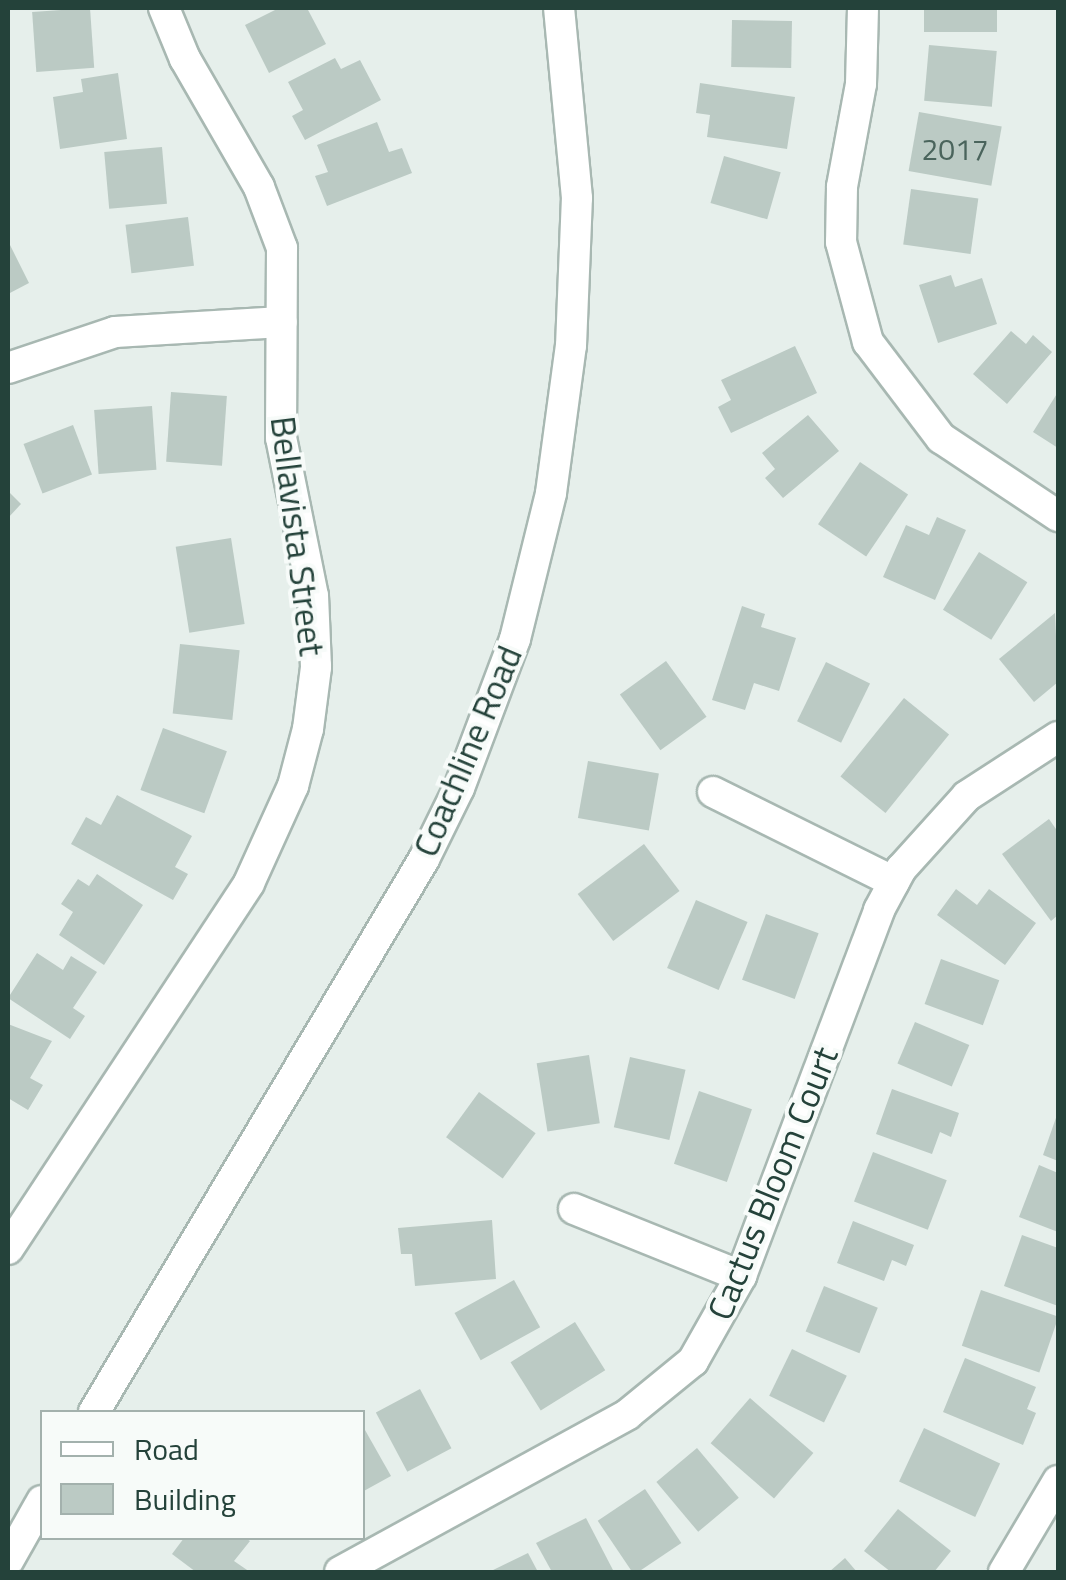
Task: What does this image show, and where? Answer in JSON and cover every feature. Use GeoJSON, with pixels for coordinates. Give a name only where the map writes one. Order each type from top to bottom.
{"type":"FeatureCollection","features":[{"type":"Feature","properties":{"kind":"street","name":"Bellavista Street"},"geometry":{"type":"LineString","coordinates":[[8,1249],[249,884],[294,786],[316,667],[312,596],[281,438],[286,284],[272,218],[185,59],[164,8]]}},
{"type":"Feature","properties":{"kind":"street","name":"Coachline Road"},"geometry":{"type":"LineString","coordinates":[[95,1410],[424,860],[459,788],[514,639],[551,492],[571,346],[578,198],[559,8]]}},
{"type":"Feature","properties":{"kind":"street"},"geometry":{"type":"LineString","coordinates":[[863,8],[862,84],[842,188],[841,242],[868,342],[940,438],[1058,516]]}},
{"type":"Feature","properties":{"kind":"street"},"geometry":{"type":"LineString","coordinates":[[8,368],[114,332],[282,322]]}},
{"type":"Feature","properties":{"kind":"street","name":"Cactus Bloom Court"},"geometry":{"type":"LineString","coordinates":[[340,1572],[628,1414],[693,1361],[741,1276],[894,882],[938,822],[967,796],[1058,737]]}},
{"type":"Feature","properties":{"kind":"street"},"geometry":{"type":"LineString","coordinates":[[714,792],[894,882]]}},
{"type":"Feature","properties":{"kind":"street"},"geometry":{"type":"LineString","coordinates":[[574,1210],[741,1276]]}},
{"type":"Feature","properties":{"kind":"street"},"geometry":{"type":"LineString","coordinates":[[1004,1572],[1058,1480]]}},
{"type":"Feature","properties":{"kind":"street"},"geometry":{"type":"LineString","coordinates":[[8,1562],[40,1505]]}},
{"type":"Feature","properties":{"kind":"building"},"geometry":{"type":"Polygon","coordinates":[[[90,8],[94,68],[36,72],[32,12],[90,8]]]}},
{"type":"Feature","properties":{"kind":"building"},"geometry":{"type":"Polygon","coordinates":[[[279,8],[307,8],[326,44],[269,73],[245,25],[279,8]]]}},
{"type":"Feature","properties":{"kind":"building"},"geometry":{"type":"Polygon","coordinates":[[[924,8],[997,8],[997,32],[924,32],[924,8]]]}},
{"type":"Feature","properties":{"kind":"building"},"geometry":{"type":"Polygon","coordinates":[[[732,20],[792,21],[791,68],[731,67],[732,20]]]}},
{"type":"Feature","properties":{"kind":"building"},"geometry":{"type":"Polygon","coordinates":[[[929,45],[997,51],[992,107],[924,101],[929,45]]]}},
{"type":"Feature","properties":{"kind":"building"},"geometry":{"type":"Polygon","coordinates":[[[335,58],[341,69],[360,60],[381,100],[305,140],[292,116],[303,110],[288,82],[335,58]]]}},
{"type":"Feature","properties":{"kind":"building"},"geometry":{"type":"Polygon","coordinates":[[[118,73],[127,139],[60,149],[53,97],[83,92],[81,79],[118,73]]]}},
{"type":"Feature","properties":{"kind":"building"},"geometry":{"type":"Polygon","coordinates":[[[700,83],[795,97],[787,149],[707,137],[710,115],[696,113],[700,83]]]}},
{"type":"Feature","properties":{"kind":"building"},"geometry":{"type":"Polygon","coordinates":[[[919,112],[1002,127],[991,186],[909,171],[919,112]]]}},
{"type":"Feature","properties":{"kind":"building"},"geometry":{"type":"Polygon","coordinates":[[[377,122],[389,152],[402,148],[412,173],[327,206],[315,176],[328,172],[317,145],[377,122]]]}},
{"type":"Feature","properties":{"kind":"building"},"geometry":{"type":"Polygon","coordinates":[[[162,147],[167,204],[109,209],[104,152],[162,147]]]}},
{"type":"Feature","properties":{"kind":"building"},"geometry":{"type":"Polygon","coordinates":[[[724,156],[781,172],[767,219],[710,203],[724,156]]]}},
{"type":"Feature","properties":{"kind":"building"},"geometry":{"type":"Polygon","coordinates":[[[911,189],[978,198],[971,254],[903,244],[911,189]]]}},
{"type":"Feature","properties":{"kind":"building"},"geometry":{"type":"Polygon","coordinates":[[[188,217],[194,266],[131,273],[125,225],[188,217]]]}},
{"type":"Feature","properties":{"kind":"building"},"geometry":{"type":"Polygon","coordinates":[[[8,241],[29,283],[8,294],[8,241]]]}},
{"type":"Feature","properties":{"kind":"building"},"geometry":{"type":"Polygon","coordinates":[[[951,275],[955,287],[982,278],[997,324],[938,343],[919,285],[951,275]]]}},
{"type":"Feature","properties":{"kind":"building"},"geometry":{"type":"Polygon","coordinates":[[[1011,331],[1026,344],[1033,335],[1052,352],[1007,404],[973,374],[1011,331]]]}},
{"type":"Feature","properties":{"kind":"building"},"geometry":{"type":"Polygon","coordinates":[[[795,346],[817,393],[731,433],[718,407],[731,400],[721,380],[795,346]]]}},
{"type":"Feature","properties":{"kind":"building"},"geometry":{"type":"Polygon","coordinates":[[[171,392],[227,396],[222,466],[166,462],[171,392]]]}},
{"type":"Feature","properties":{"kind":"building"},"geometry":{"type":"Polygon","coordinates":[[[1058,392],[1058,448],[1033,432],[1058,392]]]}},
{"type":"Feature","properties":{"kind":"building"},"geometry":{"type":"Polygon","coordinates":[[[152,406],[156,470],[99,474],[94,410],[152,406]]]}},
{"type":"Feature","properties":{"kind":"building"},"geometry":{"type":"Polygon","coordinates":[[[808,415],[839,451],[783,498],[765,478],[775,469],[762,453],[808,415]]]}},
{"type":"Feature","properties":{"kind":"building"},"geometry":{"type":"Polygon","coordinates":[[[73,425],[92,474],[43,493],[24,444],[73,425]]]}},
{"type":"Feature","properties":{"kind":"building"},"geometry":{"type":"Polygon","coordinates":[[[860,462],[908,494],[866,557],[818,524],[860,462]]]}},
{"type":"Feature","properties":{"kind":"building"},"geometry":{"type":"Polygon","coordinates":[[[8,491],[21,504],[8,518],[8,491]]]}},
{"type":"Feature","properties":{"kind":"building"},"geometry":{"type":"Polygon","coordinates":[[[937,517],[966,530],[935,600],[883,577],[906,525],[929,535],[937,517]]]}},
{"type":"Feature","properties":{"kind":"building"},"geometry":{"type":"Polygon","coordinates":[[[231,538],[245,624],[189,633],[176,547],[231,538]]]}},
{"type":"Feature","properties":{"kind":"building"},"geometry":{"type":"Polygon","coordinates":[[[979,552],[1027,582],[991,640],[943,610],[979,552]]]}},
{"type":"Feature","properties":{"kind":"building"},"geometry":{"type":"Polygon","coordinates":[[[742,606],[765,614],[761,627],[796,638],[779,691],[754,683],[745,710],[712,700],[742,606]]]}},
{"type":"Feature","properties":{"kind":"building"},"geometry":{"type":"Polygon","coordinates":[[[1055,613],[1058,682],[1034,702],[999,659],[1055,613]]]}},
{"type":"Feature","properties":{"kind":"building"},"geometry":{"type":"Polygon","coordinates":[[[180,644],[240,650],[232,720],[173,714],[180,644]]]}},
{"type":"Feature","properties":{"kind":"building"},"geometry":{"type":"Polygon","coordinates":[[[666,661],[707,717],[660,750],[620,695],[666,661]]]}},
{"type":"Feature","properties":{"kind":"building"},"geometry":{"type":"Polygon","coordinates":[[[826,662],[870,683],[841,743],[797,721],[826,662]]]}},
{"type":"Feature","properties":{"kind":"building"},"geometry":{"type":"Polygon","coordinates":[[[904,698],[949,735],[886,813],[840,776],[904,698]]]}},
{"type":"Feature","properties":{"kind":"building"},"geometry":{"type":"Polygon","coordinates":[[[163,728],[227,751],[204,813],[140,790],[163,728]]]}},
{"type":"Feature","properties":{"kind":"building"},"geometry":{"type":"Polygon","coordinates":[[[588,761],[659,774],[649,831],[578,818],[588,761]]]}},
{"type":"Feature","properties":{"kind":"building"},"geometry":{"type":"Polygon","coordinates":[[[117,795],[192,836],[175,867],[188,874],[173,900],[71,844],[86,817],[101,825],[117,795]]]}},
{"type":"Feature","properties":{"kind":"building"},"geometry":{"type":"Polygon","coordinates":[[[1049,819],[1058,832],[1058,915],[1051,921],[1002,854],[1049,819]]]}},
{"type":"Feature","properties":{"kind":"building"},"geometry":{"type":"Polygon","coordinates":[[[644,844],[680,891],[613,941],[578,894],[644,844]]]}},
{"type":"Feature","properties":{"kind":"building"},"geometry":{"type":"Polygon","coordinates":[[[97,874],[143,905],[104,965],[59,935],[73,912],[61,904],[78,879],[89,886],[97,874]]]}},
{"type":"Feature","properties":{"kind":"building"},"geometry":{"type":"Polygon","coordinates":[[[956,889],[977,905],[989,889],[1036,923],[1005,965],[937,915],[956,889]]]}},
{"type":"Feature","properties":{"kind":"building"},"geometry":{"type":"Polygon","coordinates":[[[696,900],[748,922],[719,990],[667,968],[696,900]]]}},
{"type":"Feature","properties":{"kind":"building"},"geometry":{"type":"Polygon","coordinates":[[[766,914],[819,933],[795,999],[742,980],[766,914]]]}},
{"type":"Feature","properties":{"kind":"building"},"geometry":{"type":"Polygon","coordinates":[[[37,953],[63,970],[71,956],[97,972],[73,1008],[85,1016],[70,1039],[8,998],[37,953]]]}},
{"type":"Feature","properties":{"kind":"building"},"geometry":{"type":"Polygon","coordinates":[[[941,959],[999,980],[983,1025],[925,1004],[941,959]]]}},
{"type":"Feature","properties":{"kind":"building"},"geometry":{"type":"Polygon","coordinates":[[[915,1022],[969,1045],[952,1086],[897,1063],[915,1022]]]}},
{"type":"Feature","properties":{"kind":"building"},"geometry":{"type":"Polygon","coordinates":[[[8,1024],[52,1041],[30,1078],[43,1085],[28,1110],[8,1098],[8,1024]]]}},
{"type":"Feature","properties":{"kind":"building"},"geometry":{"type":"Polygon","coordinates":[[[589,1055],[600,1123],[547,1131],[537,1063],[589,1055]]]}},
{"type":"Feature","properties":{"kind":"building"},"geometry":{"type":"Polygon","coordinates":[[[630,1057],[686,1070],[669,1140],[614,1127],[630,1057]]]}},
{"type":"Feature","properties":{"kind":"building"},"geometry":{"type":"Polygon","coordinates":[[[892,1089],[959,1113],[951,1137],[940,1132],[932,1154],[876,1134],[892,1089]]]}},
{"type":"Feature","properties":{"kind":"building"},"geometry":{"type":"Polygon","coordinates":[[[699,1091],[752,1109],[727,1182],[674,1164],[699,1091]]]}},
{"type":"Feature","properties":{"kind":"building"},"geometry":{"type":"Polygon","coordinates":[[[479,1092],[536,1133],[503,1178],[446,1137],[479,1092]]]}},
{"type":"Feature","properties":{"kind":"building"},"geometry":{"type":"Polygon","coordinates":[[[1058,1112],[1058,1161],[1043,1155],[1058,1112]]]}},
{"type":"Feature","properties":{"kind":"building"},"geometry":{"type":"Polygon","coordinates":[[[873,1152],[947,1180],[928,1230],[854,1201],[873,1152]]]}},
{"type":"Feature","properties":{"kind":"building"},"geometry":{"type":"Polygon","coordinates":[[[1039,1165],[1058,1173],[1058,1232],[1019,1217],[1039,1165]]]}},
{"type":"Feature","properties":{"kind":"building"},"geometry":{"type":"Polygon","coordinates":[[[492,1220],[496,1279],[415,1286],[412,1254],[401,1254],[398,1228],[492,1220]]]}},
{"type":"Feature","properties":{"kind":"building"},"geometry":{"type":"Polygon","coordinates":[[[853,1221],[914,1245],[906,1266],[892,1260],[884,1281],[837,1263],[853,1221]]]}},
{"type":"Feature","properties":{"kind":"building"},"geometry":{"type":"Polygon","coordinates":[[[1022,1235],[1058,1248],[1058,1306],[1004,1286],[1022,1235]]]}},
{"type":"Feature","properties":{"kind":"building"},"geometry":{"type":"Polygon","coordinates":[[[514,1280],[540,1327],[481,1360],[455,1313],[514,1280]]]}},
{"type":"Feature","properties":{"kind":"building"},"geometry":{"type":"Polygon","coordinates":[[[824,1286],[878,1308],[859,1353],[806,1331],[824,1286]]]}},
{"type":"Feature","properties":{"kind":"building"},"geometry":{"type":"Polygon","coordinates":[[[981,1290],[1058,1317],[1039,1372],[962,1346],[981,1290]]]}},
{"type":"Feature","properties":{"kind":"building"},"geometry":{"type":"Polygon","coordinates":[[[575,1322],[605,1370],[541,1411],[511,1362],[575,1322]]]}},
{"type":"Feature","properties":{"kind":"building"},"geometry":{"type":"Polygon","coordinates":[[[792,1349],[847,1376],[824,1422],[769,1396],[792,1349]]]}},
{"type":"Feature","properties":{"kind":"building"},"geometry":{"type":"Polygon","coordinates":[[[965,1358],[1036,1387],[1027,1409],[1036,1413],[1023,1445],[943,1412],[965,1358]]]}},
{"type":"Feature","properties":{"kind":"building"},"geometry":{"type":"Polygon","coordinates":[[[420,1389],[451,1448],[407,1472],[376,1412],[420,1389]]]}},
{"type":"Feature","properties":{"kind":"building"},"geometry":{"type":"Polygon","coordinates":[[[750,1398],[813,1453],[774,1498],[711,1443],[750,1398]]]}},
{"type":"Feature","properties":{"kind":"building"},"geometry":{"type":"Polygon","coordinates":[[[924,1428],[1000,1463],[975,1517],[899,1481],[924,1428]]]}},
{"type":"Feature","properties":{"kind":"building"},"geometry":{"type":"Polygon","coordinates":[[[365,1430],[391,1476],[365,1490],[365,1430]]]}},
{"type":"Feature","properties":{"kind":"building"},"geometry":{"type":"Polygon","coordinates":[[[697,1448],[739,1498],[698,1532],[656,1482],[697,1448]]]}},
{"type":"Feature","properties":{"kind":"building"},"geometry":{"type":"Polygon","coordinates":[[[645,1489],[681,1543],[638,1572],[632,1572],[598,1521],[645,1489]]]}},
{"type":"Feature","properties":{"kind":"building"},"geometry":{"type":"Polygon","coordinates":[[[898,1509],[951,1551],[934,1572],[891,1572],[864,1551],[898,1509]]]}},
{"type":"Feature","properties":{"kind":"building"},"geometry":{"type":"Polygon","coordinates":[[[586,1518],[614,1572],[552,1572],[536,1543],[586,1518]]]}},
{"type":"Feature","properties":{"kind":"building"},"geometry":{"type":"Polygon","coordinates":[[[182,1540],[248,1540],[234,1561],[250,1572],[196,1572],[172,1554],[182,1540]]]}},
{"type":"Feature","properties":{"kind":"building"},"geometry":{"type":"Polygon","coordinates":[[[528,1553],[538,1572],[489,1572],[528,1553]]]}},
{"type":"Feature","properties":{"kind":"building"},"geometry":{"type":"Polygon","coordinates":[[[845,1558],[857,1572],[829,1572],[845,1558]]]}}]}
